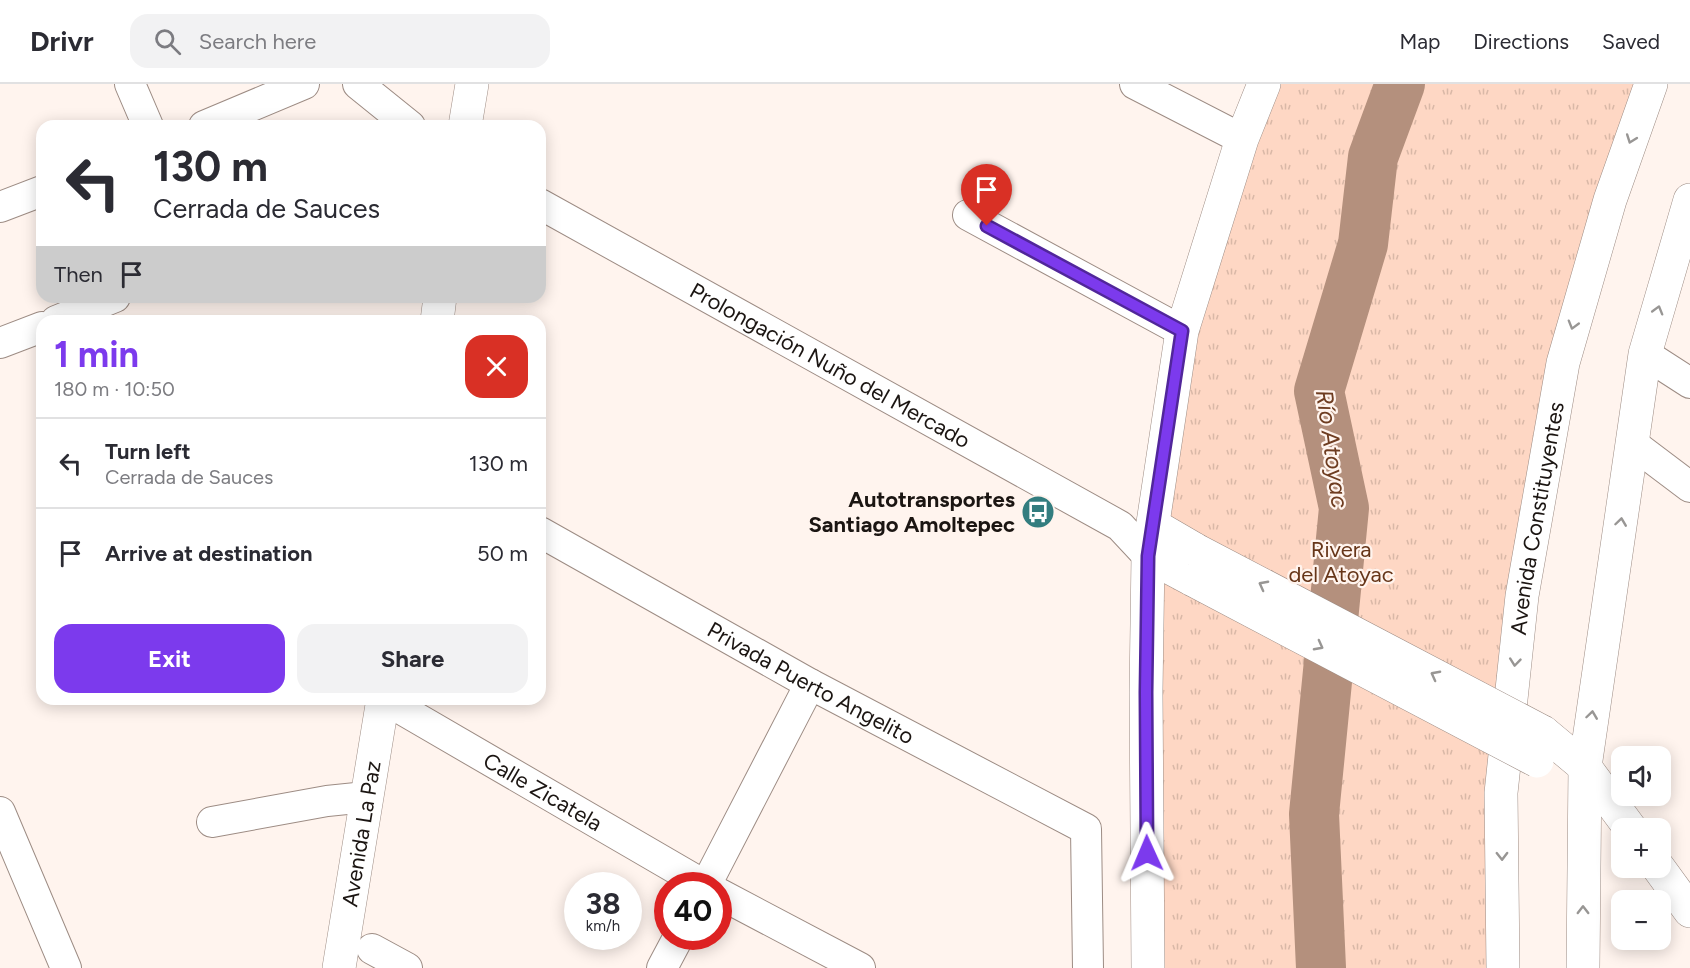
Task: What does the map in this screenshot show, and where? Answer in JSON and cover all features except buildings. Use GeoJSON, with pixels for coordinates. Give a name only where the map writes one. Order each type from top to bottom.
{"type":"FeatureCollection","features":[{"type":"Feature","properties":{"kind":"main road"},"geometry":{"type":"LineString","coordinates":[[466,120],[472,84]]}},
{"type":"Feature","properties":{"kind":"main road"},"geometry":{"type":"LineString","coordinates":[[1148,968],[1146,704],[1151,540],[1182,331],[1242,139],[1264,84]]}},
{"type":"Feature","properties":{"kind":"main road","name":"Avenida Constituyentes"},"geometry":{"type":"LineString","coordinates":[[1503,968],[1501,793],[1524,584],[1563,363],[1610,200],[1651,84]]}},
{"type":"Feature","properties":{"kind":"main road"},"geometry":{"type":"LineString","coordinates":[[1583,968],[1584,778],[1645,354],[1690,200]]}},
{"type":"Feature","properties":{"kind":"main road"},"geometry":{"type":"LineString","coordinates":[[1151,540],[1540,746],[1584,778],[1622,817]]}},
{"type":"Feature","properties":{"kind":"main road","name":"Avenida La Paz"},"geometry":{"type":"LineString","coordinates":[[339,968],[382,705]]}},
{"type":"Feature","properties":{"kind":"main road"},"geometry":{"type":"LineString","coordinates":[[1666,878],[1690,911]]}},
{"type":"Feature","properties":{"kind":"street"},"geometry":{"type":"LineString","coordinates":[[130,84],[145,120]]}},
{"type":"Feature","properties":{"kind":"street"},"geometry":{"type":"LineString","coordinates":[[218,120],[304,84]]}},
{"type":"Feature","properties":{"kind":"street"},"geometry":{"type":"LineString","coordinates":[[358,84],[403,120]]}},
{"type":"Feature","properties":{"kind":"street"},"geometry":{"type":"LineString","coordinates":[[1135,84],[1242,139]]}},
{"type":"Feature","properties":{"kind":"street"},"geometry":{"type":"LineString","coordinates":[[0,207],[36,192]]}},
{"type":"Feature","properties":{"kind":"street","name":"Prolongación Nuño del Mercado"},"geometry":{"type":"LineString","coordinates":[[546,207],[1120,526],[1151,540]]}},
{"type":"Feature","properties":{"kind":"street"},"geometry":{"type":"LineString","coordinates":[[968,215],[1182,331]]}},
{"type":"Feature","properties":{"kind":"street"},"geometry":{"type":"LineString","coordinates":[[71,315],[100,303]]}},
{"type":"Feature","properties":{"kind":"street"},"geometry":{"type":"LineString","coordinates":[[0,344],[36,329]]}},
{"type":"Feature","properties":{"kind":"street"},"geometry":{"type":"LineString","coordinates":[[1645,354],[1690,383]]}},
{"type":"Feature","properties":{"kind":"street"},"geometry":{"type":"LineString","coordinates":[[1632,444],[1690,487]]}},
{"type":"Feature","properties":{"kind":"street","name":"Privada Puerto Angelito"},"geometry":{"type":"LineString","coordinates":[[546,535],[810,684],[1086,829],[1088,968]]}},
{"type":"Feature","properties":{"kind":"street"},"geometry":{"type":"LineString","coordinates":[[712,872],[810,684]]}},
{"type":"Feature","properties":{"kind":"street","name":"Calle Zicatela"},"geometry":{"type":"LineString","coordinates":[[393,705],[682,872]]}},
{"type":"Feature","properties":{"kind":"street"},"geometry":{"type":"LineString","coordinates":[[212,822],[327,801],[366,797]]}},
{"type":"Feature","properties":{"kind":"street"},"geometry":{"type":"LineString","coordinates":[[0,812],[66,968]]}},
{"type":"Feature","properties":{"kind":"street"},"geometry":{"type":"LineString","coordinates":[[732,900],[860,968]]}},
{"type":"Feature","properties":{"kind":"street"},"geometry":{"type":"LineString","coordinates":[[372,950],[407,968]]}},
{"type":"Feature","properties":{"kind":"street"},"geometry":{"type":"LineString","coordinates":[[662,968],[672,950]]}},
{"type":"Feature","properties":{"kind":"green space","name":"Rivera del Atoyac"},"geometry":{"type":"Polygon","coordinates":[[[1264,84],[1660,84],[1563,363],[1501,793],[1507,968],[1149,968],[1148,556],[1182,331],[1264,84]]]}},
{"type":"Feature","properties":{"kind":"waterway","name":"Río Atoyac"},"geometry":{"type":"LineString","coordinates":[[1321,968],[1314,814],[1344,508],[1319,391],[1363,244],[1373,157],[1400,84]]}},
{"type":"Feature","properties":{"kind":"place","name":"Autotransportes Santiago Amoltepec"},"geometry":{"type":"Point","coordinates":[1038,512]}},
{"type":"Feature","properties":{"kind":"route"},"geometry":{"type":"LineString","coordinates":[[987,226],[1182,331],[1148,556],[1147,853]]}}]}
